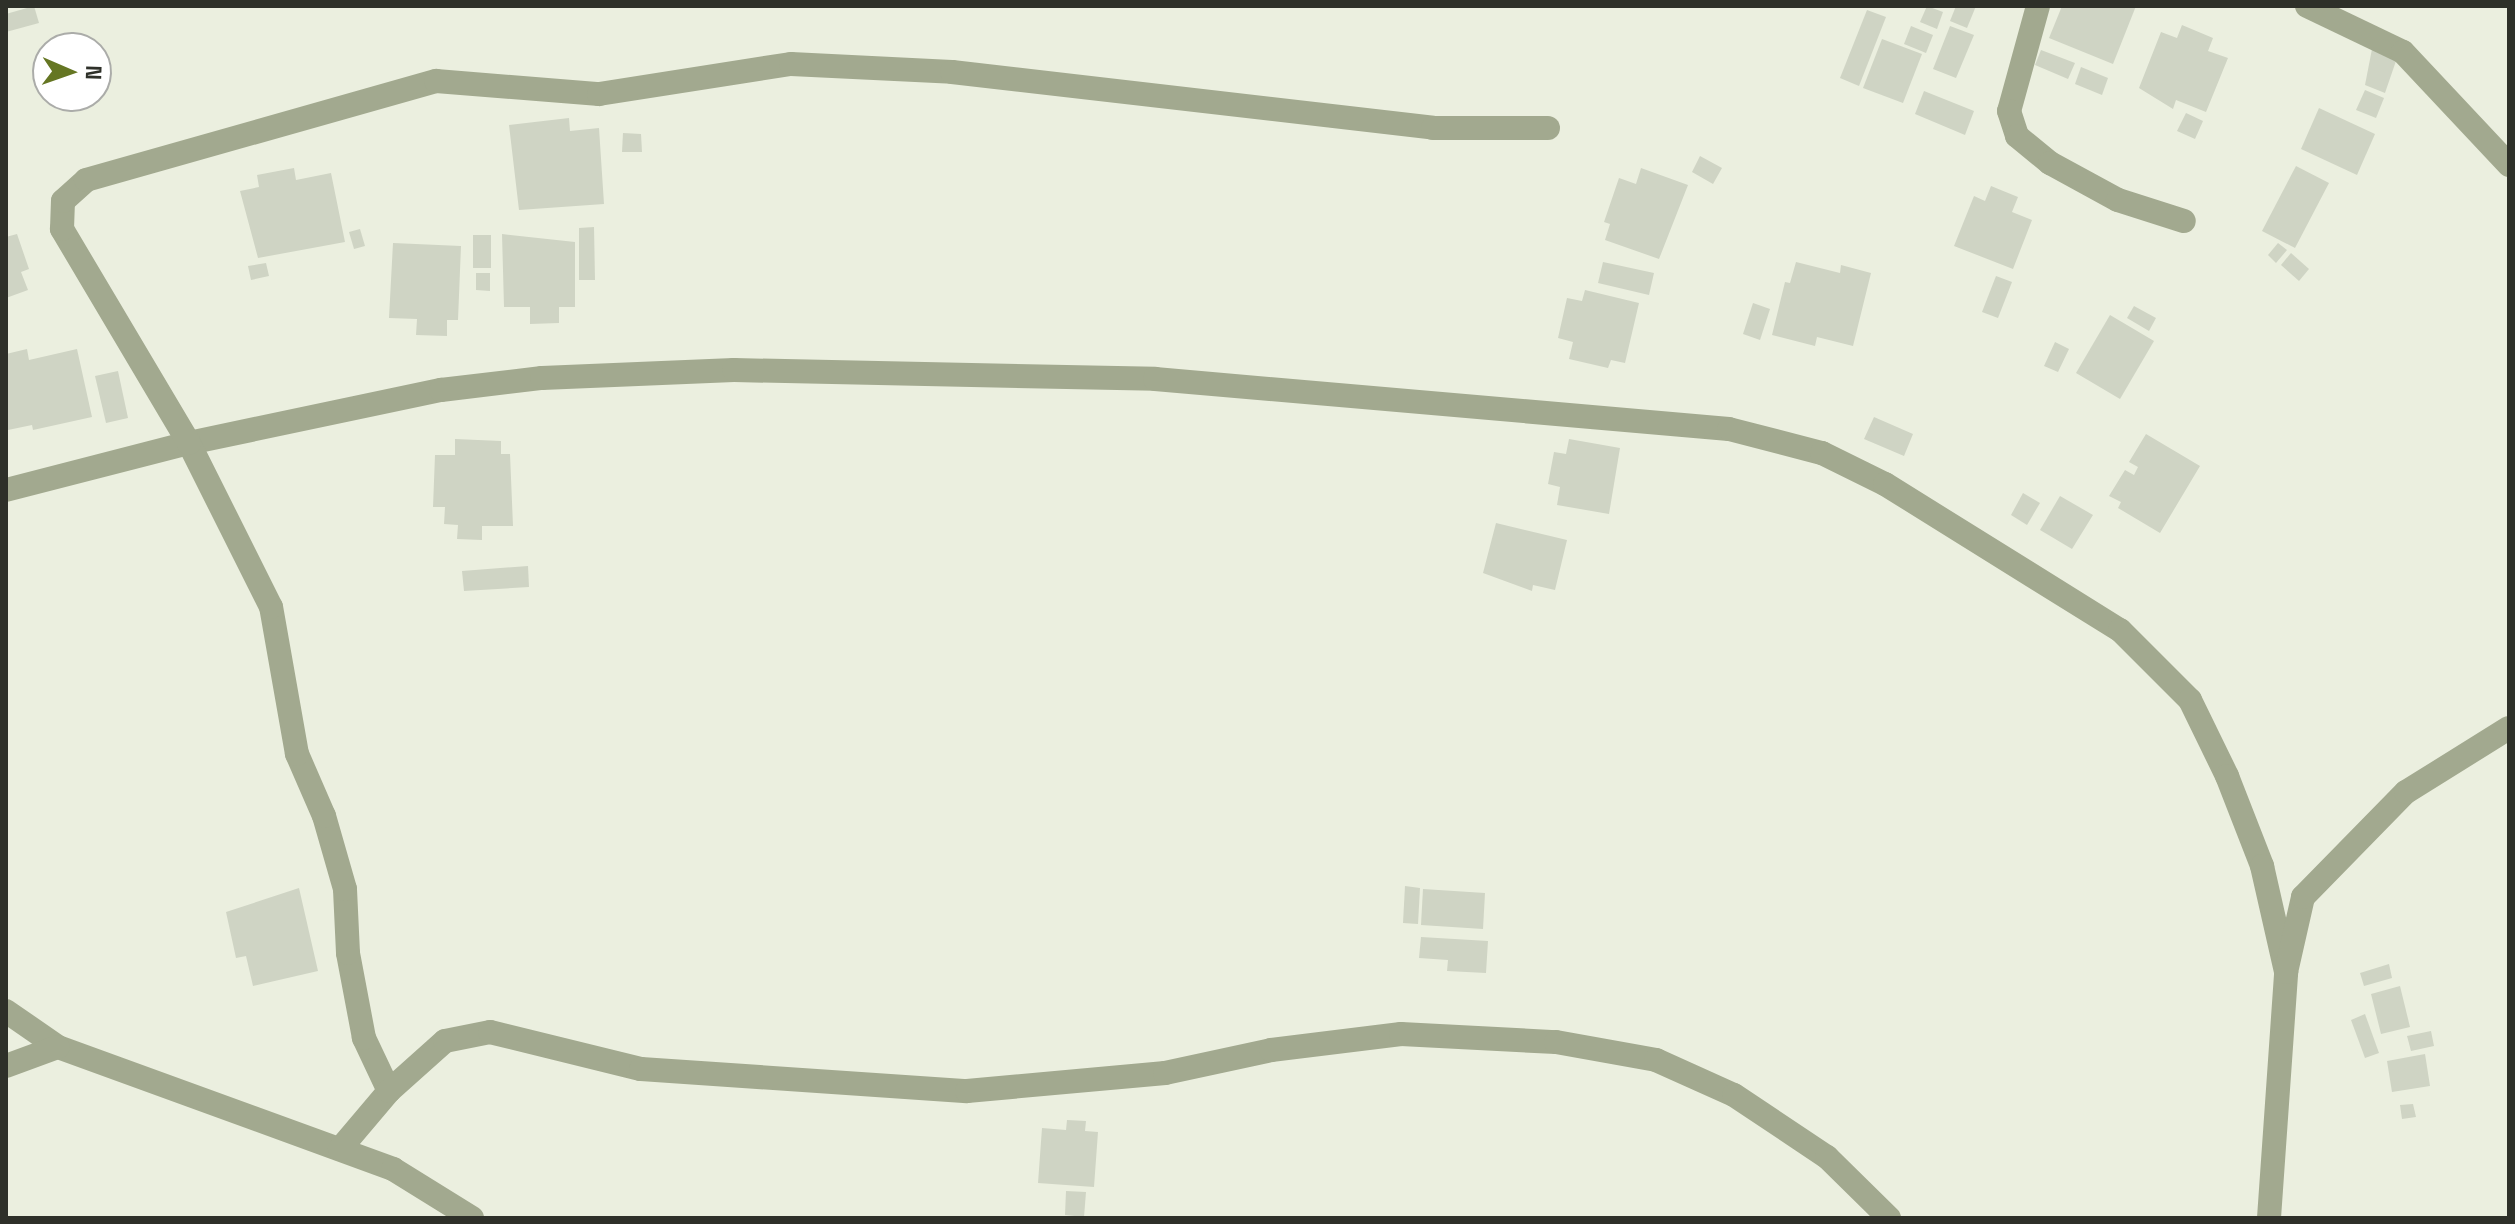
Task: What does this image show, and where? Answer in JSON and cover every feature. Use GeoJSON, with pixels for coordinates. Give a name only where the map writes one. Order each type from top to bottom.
{"type":"FeatureCollection","features":[{"type":"Feature","properties":{"kind":"street"},"geometry":{"type":"LineString","coordinates":[[2038,6],[2009,111],[2017,136],[2050,163],[2118,200],[2184,221]]}},
{"type":"Feature","properties":{"kind":"street"},"geometry":{"type":"LineString","coordinates":[[2307,6],[2403,52],[2509,165]]}},
{"type":"Feature","properties":{"kind":"street"},"geometry":{"type":"LineString","coordinates":[[389,1091],[364,1038],[348,953],[345,889],[324,816],[297,754],[271,607],[189,443],[62,229],[63,201],[86,180],[436,81],[599,94],[791,64],[952,72],[1433,128],[1548,128]]}},
{"type":"Feature","properties":{"kind":"street"},"geometry":{"type":"LineString","coordinates":[[6,490],[189,443],[441,390],[542,378],[734,370],[1155,379],[1729,429],[1822,453],[1885,484],[2120,630],[2190,700],[2227,776],[2262,866],[2286,972]]}},
{"type":"Feature","properties":{"kind":"street"},"geometry":{"type":"LineString","coordinates":[[2274,1215],[2286,972],[2303,897],[2406,792],[2509,728]]}},
{"type":"Feature","properties":{"kind":"street"},"geometry":{"type":"LineString","coordinates":[[6,1011],[58,1047],[393,1169],[472,1218]]}},
{"type":"Feature","properties":{"kind":"street"},"geometry":{"type":"LineString","coordinates":[[340,1149],[389,1091],[445,1041],[490,1032],[641,1069],[967,1091],[1165,1073],[1271,1050],[1401,1034],[1556,1042],[1656,1060],[1734,1095],[1827,1157],[1889,1218]]}},
{"type":"Feature","properties":{"kind":"street"},"geometry":{"type":"LineString","coordinates":[[6,1066],[58,1047]]}},
{"type":"Feature","properties":{"kind":"building"},"geometry":{"type":"Polygon","coordinates":[[[34,6],[39,23],[6,32],[6,14],[34,6]]]}},
{"type":"Feature","properties":{"kind":"building"},"geometry":{"type":"Polygon","coordinates":[[[1927,6],[1943,12],[1937,29],[1920,22],[1927,6]]]}},
{"type":"Feature","properties":{"kind":"building"},"geometry":{"type":"Polygon","coordinates":[[[1956,6],[1976,6],[1967,28],[1950,21],[1956,6]]]}},
{"type":"Feature","properties":{"kind":"building"},"geometry":{"type":"Polygon","coordinates":[[[2062,6],[2136,6],[2113,64],[2049,38],[2062,6]]]}},
{"type":"Feature","properties":{"kind":"building"},"geometry":{"type":"Polygon","coordinates":[[[1867,10],[1886,17],[1859,86],[1840,78],[1867,10]]]}},
{"type":"Feature","properties":{"kind":"building"},"geometry":{"type":"Polygon","coordinates":[[[2182,25],[2213,38],[2208,51],[2228,58],[2206,112],[2176,100],[2173,109],[2139,88],[2161,32],[2177,38],[2182,25]]]}},
{"type":"Feature","properties":{"kind":"building"},"geometry":{"type":"Polygon","coordinates":[[[1911,26],[1933,35],[1926,53],[1904,44],[1911,26]]]}},
{"type":"Feature","properties":{"kind":"building"},"geometry":{"type":"Polygon","coordinates":[[[1950,26],[1974,35],[1956,78],[1933,69],[1950,26]]]}},
{"type":"Feature","properties":{"kind":"building"},"geometry":{"type":"Polygon","coordinates":[[[1882,39],[1922,54],[1903,103],[1863,88],[1882,39]]]}},
{"type":"Feature","properties":{"kind":"building"},"geometry":{"type":"Polygon","coordinates":[[[2372,49],[2397,58],[2385,93],[2365,85],[2372,49]]]}},
{"type":"Feature","properties":{"kind":"building"},"geometry":{"type":"Polygon","coordinates":[[[2041,50],[2075,63],[2068,79],[2035,65],[2041,50]]]}},
{"type":"Feature","properties":{"kind":"building"},"geometry":{"type":"Polygon","coordinates":[[[2081,67],[2108,78],[2102,95],[2075,84],[2081,67]]]}},
{"type":"Feature","properties":{"kind":"building"},"geometry":{"type":"Polygon","coordinates":[[[2365,90],[2384,98],[2376,118],[2356,110],[2365,90]]]}},
{"type":"Feature","properties":{"kind":"building"},"geometry":{"type":"Polygon","coordinates":[[[1924,91],[1974,111],[1965,135],[1915,114],[1924,91]]]}},
{"type":"Feature","properties":{"kind":"building"},"geometry":{"type":"Polygon","coordinates":[[[2319,108],[2375,134],[2357,175],[2301,149],[2319,108]]]}},
{"type":"Feature","properties":{"kind":"building"},"geometry":{"type":"Polygon","coordinates":[[[2186,113],[2203,121],[2195,139],[2177,131],[2186,113]]]}},
{"type":"Feature","properties":{"kind":"building"},"geometry":{"type":"Polygon","coordinates":[[[569,118],[570,131],[599,128],[604,204],[519,210],[509,125],[569,118]]]}},
{"type":"Feature","properties":{"kind":"building"},"geometry":{"type":"Polygon","coordinates":[[[623,133],[641,134],[642,152],[622,152],[623,133]]]}},
{"type":"Feature","properties":{"kind":"building"},"geometry":{"type":"Polygon","coordinates":[[[1700,156],[1722,168],[1713,184],[1692,172],[1700,156]]]}},
{"type":"Feature","properties":{"kind":"building"},"geometry":{"type":"Polygon","coordinates":[[[2296,166],[2329,183],[2295,248],[2262,231],[2296,166]]]}},
{"type":"Feature","properties":{"kind":"building"},"geometry":{"type":"Polygon","coordinates":[[[294,168],[296,180],[331,173],[345,242],[258,258],[240,191],[259,187],[257,175],[294,168]]]}},
{"type":"Feature","properties":{"kind":"building"},"geometry":{"type":"Polygon","coordinates":[[[1641,168],[1688,185],[1659,259],[1605,240],[1610,224],[1604,222],[1619,178],[1636,184],[1641,168]]]}},
{"type":"Feature","properties":{"kind":"building"},"geometry":{"type":"Polygon","coordinates":[[[1991,186],[2018,197],[2012,212],[2032,220],[2013,269],[1954,246],[1974,196],[1985,201],[1991,186]]]}},
{"type":"Feature","properties":{"kind":"building"},"geometry":{"type":"Polygon","coordinates":[[[594,227],[595,280],[579,280],[579,228],[594,227]]]}},
{"type":"Feature","properties":{"kind":"building"},"geometry":{"type":"Polygon","coordinates":[[[360,229],[365,246],[354,249],[349,232],[360,229]]]}},
{"type":"Feature","properties":{"kind":"building"},"geometry":{"type":"Polygon","coordinates":[[[17,234],[29,269],[21,272],[28,290],[6,298],[6,237],[17,234]]]}},
{"type":"Feature","properties":{"kind":"building"},"geometry":{"type":"Polygon","coordinates":[[[502,234],[575,242],[575,307],[559,307],[559,323],[530,324],[530,307],[504,307],[502,234]]]}},
{"type":"Feature","properties":{"kind":"building"},"geometry":{"type":"Polygon","coordinates":[[[473,235],[491,235],[491,268],[473,268],[473,235]]]}},
{"type":"Feature","properties":{"kind":"building"},"geometry":{"type":"Polygon","coordinates":[[[393,243],[461,246],[458,320],[447,320],[447,336],[416,335],[417,319],[389,318],[393,243]]]}},
{"type":"Feature","properties":{"kind":"building"},"geometry":{"type":"Polygon","coordinates":[[[2278,243],[2287,250],[2276,263],[2268,255],[2278,243]]]}},
{"type":"Feature","properties":{"kind":"building"},"geometry":{"type":"Polygon","coordinates":[[[2291,253],[2309,269],[2299,281],[2281,265],[2291,253]]]}},
{"type":"Feature","properties":{"kind":"building"},"geometry":{"type":"Polygon","coordinates":[[[1603,262],[1654,273],[1649,295],[1598,283],[1603,262]]]}},
{"type":"Feature","properties":{"kind":"building"},"geometry":{"type":"Polygon","coordinates":[[[1796,262],[1840,273],[1841,265],[1871,273],[1853,346],[1817,337],[1815,346],[1772,335],[1785,282],[1790,283],[1796,262]]]}},
{"type":"Feature","properties":{"kind":"building"},"geometry":{"type":"Polygon","coordinates":[[[266,263],[269,276],[251,280],[248,266],[266,263]]]}},
{"type":"Feature","properties":{"kind":"building"},"geometry":{"type":"Polygon","coordinates":[[[476,273],[490,273],[490,291],[476,290],[476,273]]]}},
{"type":"Feature","properties":{"kind":"building"},"geometry":{"type":"Polygon","coordinates":[[[1996,276],[2012,282],[1998,318],[1982,312],[1996,276]]]}},
{"type":"Feature","properties":{"kind":"building"},"geometry":{"type":"Polygon","coordinates":[[[1585,290],[1639,303],[1625,363],[1611,360],[1608,368],[1569,359],[1573,342],[1558,338],[1567,298],[1582,301],[1585,290]]]}},
{"type":"Feature","properties":{"kind":"building"},"geometry":{"type":"Polygon","coordinates":[[[1753,303],[1770,309],[1760,340],[1743,334],[1753,303]]]}},
{"type":"Feature","properties":{"kind":"building"},"geometry":{"type":"Polygon","coordinates":[[[2134,306],[2156,318],[2149,331],[2127,318],[2134,306]]]}},
{"type":"Feature","properties":{"kind":"building"},"geometry":{"type":"Polygon","coordinates":[[[2110,315],[2154,341],[2120,399],[2076,373],[2110,315]]]}},
{"type":"Feature","properties":{"kind":"building"},"geometry":{"type":"Polygon","coordinates":[[[2055,342],[2069,349],[2058,372],[2044,366],[2055,342]]]}},
{"type":"Feature","properties":{"kind":"building"},"geometry":{"type":"Polygon","coordinates":[[[27,349],[29,360],[77,349],[92,417],[33,430],[32,425],[8,430],[6,354],[27,349]]]}},
{"type":"Feature","properties":{"kind":"building"},"geometry":{"type":"Polygon","coordinates":[[[118,371],[128,418],[106,423],[95,376],[118,371]]]}},
{"type":"Feature","properties":{"kind":"building"},"geometry":{"type":"Polygon","coordinates":[[[1874,417],[1913,434],[1904,456],[1864,439],[1874,417]]]}},
{"type":"Feature","properties":{"kind":"building"},"geometry":{"type":"Polygon","coordinates":[[[2146,434],[2200,466],[2160,533],[2118,508],[2121,502],[2109,496],[2125,470],[2134,475],[2138,467],[2129,462],[2146,434]]]}},
{"type":"Feature","properties":{"kind":"building"},"geometry":{"type":"Polygon","coordinates":[[[455,439],[501,441],[501,454],[510,454],[513,526],[482,526],[482,540],[457,539],[458,525],[444,524],[445,507],[433,507],[435,455],[455,455],[455,439]]]}},
{"type":"Feature","properties":{"kind":"building"},"geometry":{"type":"Polygon","coordinates":[[[1569,439],[1620,448],[1609,514],[1557,505],[1560,487],[1548,484],[1554,452],[1566,454],[1569,439]]]}},
{"type":"Feature","properties":{"kind":"building"},"geometry":{"type":"Polygon","coordinates":[[[2023,493],[2040,503],[2027,525],[2011,515],[2023,493]]]}},
{"type":"Feature","properties":{"kind":"building"},"geometry":{"type":"Polygon","coordinates":[[[2060,496],[2093,515],[2072,549],[2040,530],[2060,496]]]}},
{"type":"Feature","properties":{"kind":"building"},"geometry":{"type":"Polygon","coordinates":[[[1496,523],[1567,540],[1555,590],[1533,585],[1532,591],[1483,573],[1496,523]]]}},
{"type":"Feature","properties":{"kind":"building"},"geometry":{"type":"Polygon","coordinates":[[[528,566],[529,587],[464,591],[462,571],[528,566]]]}},
{"type":"Feature","properties":{"kind":"building"},"geometry":{"type":"Polygon","coordinates":[[[1405,886],[1420,888],[1418,924],[1403,923],[1405,886]]]}},
{"type":"Feature","properties":{"kind":"building"},"geometry":{"type":"Polygon","coordinates":[[[299,888],[318,971],[253,986],[246,956],[236,958],[226,912],[299,888]]]}},
{"type":"Feature","properties":{"kind":"building"},"geometry":{"type":"Polygon","coordinates":[[[1423,889],[1485,893],[1483,929],[1421,925],[1423,889]]]}},
{"type":"Feature","properties":{"kind":"building"},"geometry":{"type":"Polygon","coordinates":[[[1421,937],[1488,941],[1486,973],[1447,971],[1448,960],[1419,958],[1421,937]]]}},
{"type":"Feature","properties":{"kind":"building"},"geometry":{"type":"Polygon","coordinates":[[[2389,964],[2392,978],[2364,986],[2360,973],[2389,964]]]}},
{"type":"Feature","properties":{"kind":"building"},"geometry":{"type":"Polygon","coordinates":[[[2400,986],[2410,1027],[2381,1034],[2371,994],[2400,986]]]}},
{"type":"Feature","properties":{"kind":"building"},"geometry":{"type":"Polygon","coordinates":[[[2365,1014],[2379,1053],[2365,1058],[2351,1020],[2365,1014]]]}},
{"type":"Feature","properties":{"kind":"building"},"geometry":{"type":"Polygon","coordinates":[[[2431,1031],[2434,1046],[2411,1051],[2407,1036],[2431,1031]]]}},
{"type":"Feature","properties":{"kind":"building"},"geometry":{"type":"Polygon","coordinates":[[[2425,1054],[2430,1086],[2392,1092],[2387,1061],[2425,1054]]]}},
{"type":"Feature","properties":{"kind":"building"},"geometry":{"type":"Polygon","coordinates":[[[2413,1104],[2416,1117],[2402,1119],[2400,1105],[2413,1104]]]}},
{"type":"Feature","properties":{"kind":"building"},"geometry":{"type":"Polygon","coordinates":[[[1067,1120],[1086,1121],[1085,1131],[1098,1132],[1094,1187],[1038,1183],[1042,1128],[1066,1130],[1067,1120]]]}},
{"type":"Feature","properties":{"kind":"building"},"geometry":{"type":"Polygon","coordinates":[[[1066,1191],[1086,1192],[1084,1217],[1065,1215],[1066,1191]]]}}]}
